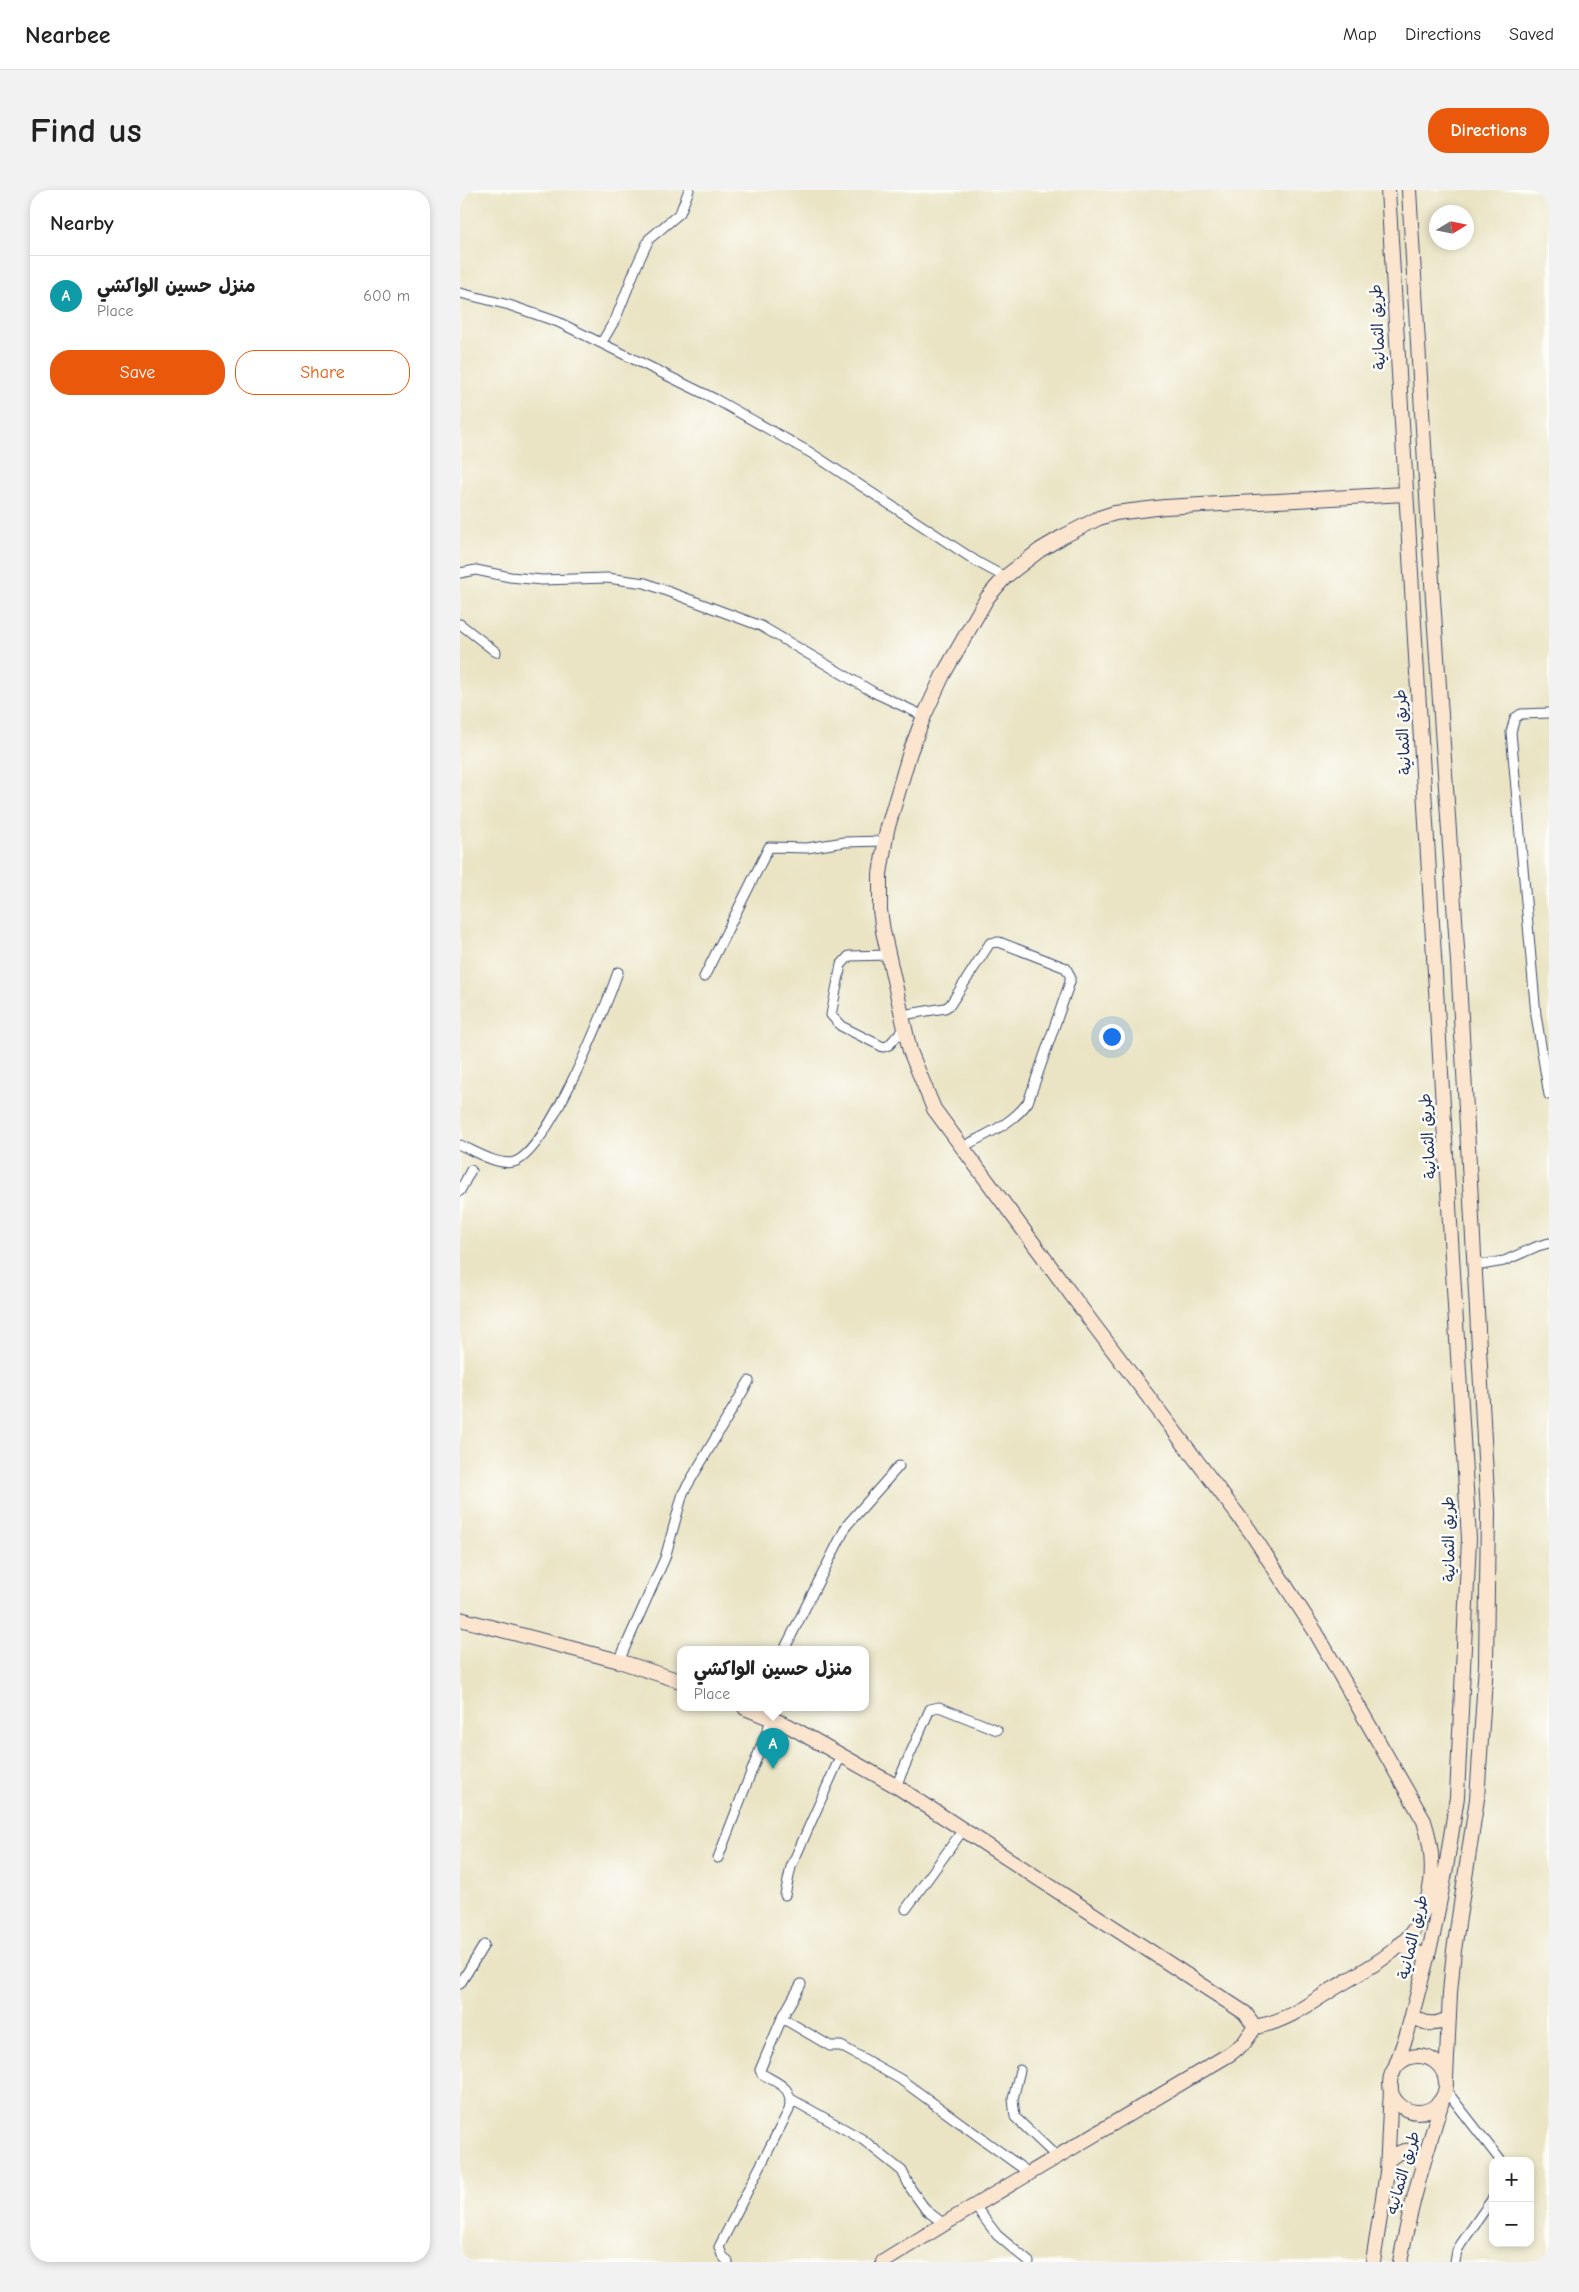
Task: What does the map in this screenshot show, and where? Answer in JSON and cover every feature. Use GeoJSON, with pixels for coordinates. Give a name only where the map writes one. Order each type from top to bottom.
{"type":"FeatureCollection","features":[{"type":"Feature","properties":{"kind":"street"},"geometry":{"type":"LineString","coordinates":[[602,342],[616,318],[636,265],[649,239],[680,212],[689,190]]}},
{"type":"Feature","properties":{"kind":"street","name":"طريق الثمانية"},"geometry":{"type":"LineString","coordinates":[[1388,190],[1469,1539],[1456,1797],[1446,1868],[1428,1957],[1393,2073]]}},
{"type":"Feature","properties":{"kind":"street","name":"طريق الثمانيه"},"geometry":{"type":"LineString","coordinates":[[1400,2262],[1407,2220],[1445,2087],[1454,1950],[1476,1799],[1486,1664],[1488,1513],[1475,1266],[1409,190]]}},
{"type":"Feature","properties":{"kind":"street"},"geometry":{"type":"LineString","coordinates":[[460,293],[532,312],[602,342],[715,399],[811,453],[979,563],[1005,577]]}},
{"type":"Feature","properties":{"kind":"street"},"geometry":{"type":"LineString","coordinates":[[883,2262],[1230,2054],[1244,2043],[1255,2027],[1281,2021],[1374,1965],[1413,1931],[1424,1909],[1432,1883],[1430,1838],[1414,1802],[1315,1631],[1250,1531],[961,1148],[934,1109],[910,1051],[888,955],[880,910],[880,874],[885,841],[899,785],[924,716],[943,675],[987,598],[1005,577],[1040,550],[1062,537],[1099,518],[1115,513],[1165,507],[1405,494]]}},
{"type":"Feature","properties":{"kind":"street"},"geometry":{"type":"LineString","coordinates":[[460,573],[476,570],[510,577],[542,580],[608,578],[645,583],[761,626],[873,692],[924,716]]}},
{"type":"Feature","properties":{"kind":"street"},"geometry":{"type":"LineString","coordinates":[[460,624],[496,652]]}},
{"type":"Feature","properties":{"kind":"street"},"geometry":{"type":"LineString","coordinates":[[1549,714],[1521,714],[1515,718],[1511,732],[1536,1015],[1549,1095]]}},
{"type":"Feature","properties":{"kind":"street"},"geometry":{"type":"LineString","coordinates":[[704,977],[769,847],[807,848],[844,842],[885,841]]}},
{"type":"Feature","properties":{"kind":"street"},"geometry":{"type":"LineString","coordinates":[[888,955],[849,956],[845,960],[842,965],[831,1015],[841,1026],[883,1047],[889,1045],[903,1021],[950,1005],[990,943],[999,942],[1066,968],[1069,972],[1070,982],[1028,1102],[1021,1112],[1008,1123],[961,1148]]}},
{"type":"Feature","properties":{"kind":"street"},"geometry":{"type":"LineString","coordinates":[[460,1145],[504,1162],[516,1162],[525,1155],[554,1114],[576,1075],[607,1003],[618,972]]}},
{"type":"Feature","properties":{"kind":"street"},"geometry":{"type":"LineString","coordinates":[[460,1191],[470,1170]]}},
{"type":"Feature","properties":{"kind":"street"},"geometry":{"type":"LineString","coordinates":[[1475,1266],[1504,1261],[1549,1243]]}},
{"type":"Feature","properties":{"kind":"street"},"geometry":{"type":"LineString","coordinates":[[619,1661],[665,1558],[683,1494],[748,1381]]}},
{"type":"Feature","properties":{"kind":"street"},"geometry":{"type":"LineString","coordinates":[[786,1646],[847,1525],[899,1466]]}},
{"type":"Feature","properties":{"kind":"street"},"geometry":{"type":"LineString","coordinates":[[460,1619],[619,1661],[677,1680]]}},
{"type":"Feature","properties":{"kind":"street"},"geometry":{"type":"LineString","coordinates":[[896,1786],[930,1709],[939,1707],[997,1730]]}},
{"type":"Feature","properties":{"kind":"street"},"geometry":{"type":"LineString","coordinates":[[756,1711],[772,1718],[896,1786],[1245,2014],[1255,2027]]}},
{"type":"Feature","properties":{"kind":"street"},"geometry":{"type":"LineString","coordinates":[[718,1858],[772,1718]]}},
{"type":"Feature","properties":{"kind":"street"},"geometry":{"type":"LineString","coordinates":[[785,1895],[791,1867],[841,1755]]}},
{"type":"Feature","properties":{"kind":"street"},"geometry":{"type":"LineString","coordinates":[[906,1909],[963,1830]]}},
{"type":"Feature","properties":{"kind":"street"},"geometry":{"type":"LineString","coordinates":[[460,1984],[484,1945]]}},
{"type":"Feature","properties":{"kind":"street"},"geometry":{"type":"LineString","coordinates":[[1399,1945],[1428,1957]]}},
{"type":"Feature","properties":{"kind":"street"},"geometry":{"type":"LineString","coordinates":[[728,2262],[722,2255],[720,2247],[788,2110],[791,2099],[789,2091],[762,2074],[760,2070],[782,2018],[802,1984]]}},
{"type":"Feature","properties":{"kind":"street"},"geometry":{"type":"LineString","coordinates":[[1412,2015],[1420,2021],[1430,2024],[1440,2023],[1449,2018]]}},
{"type":"Feature","properties":{"kind":"street"},"geometry":{"type":"LineString","coordinates":[[782,2018],[830,2046],[841,2046],[900,2079],[1029,2173]]}},
{"type":"Feature","properties":{"kind":"street"},"geometry":{"type":"LineString","coordinates":[[1374,2262],[1388,2160],[1391,2087],[1393,2073],[1402,2061],[1421,2056],[1433,2060],[1442,2068],[1445,2087],[1498,2157]]}},
{"type":"Feature","properties":{"kind":"street"},"geometry":{"type":"LineString","coordinates":[[1020,2070],[1013,2099],[1015,2117],[1058,2158]]}},
{"type":"Feature","properties":{"kind":"street"},"geometry":{"type":"LineString","coordinates":[[1391,2087],[1397,2101],[1411,2111],[1422,2112],[1432,2108],[1445,2087]]}},
{"type":"Feature","properties":{"kind":"street"},"geometry":{"type":"LineString","coordinates":[[791,2099],[862,2139],[902,2171],[926,2210],[944,2224]]}},
{"type":"Feature","properties":{"kind":"street"},"geometry":{"type":"LineString","coordinates":[[1388,2160],[1402,2151],[1410,2151],[1417,2155],[1422,2164]]}},
{"type":"Feature","properties":{"kind":"street"},"geometry":{"type":"LineString","coordinates":[[1455,2262],[1460,2244],[1490,2202]]}},
{"type":"Feature","properties":{"kind":"street"},"geometry":{"type":"LineString","coordinates":[[975,2206],[997,2235],[1029,2262]]}},
{"type":"Feature","properties":{"kind":"place","name":"منزل حسين الواكشي"},"geometry":{"type":"Point","coordinates":[773,1769]}}]}
